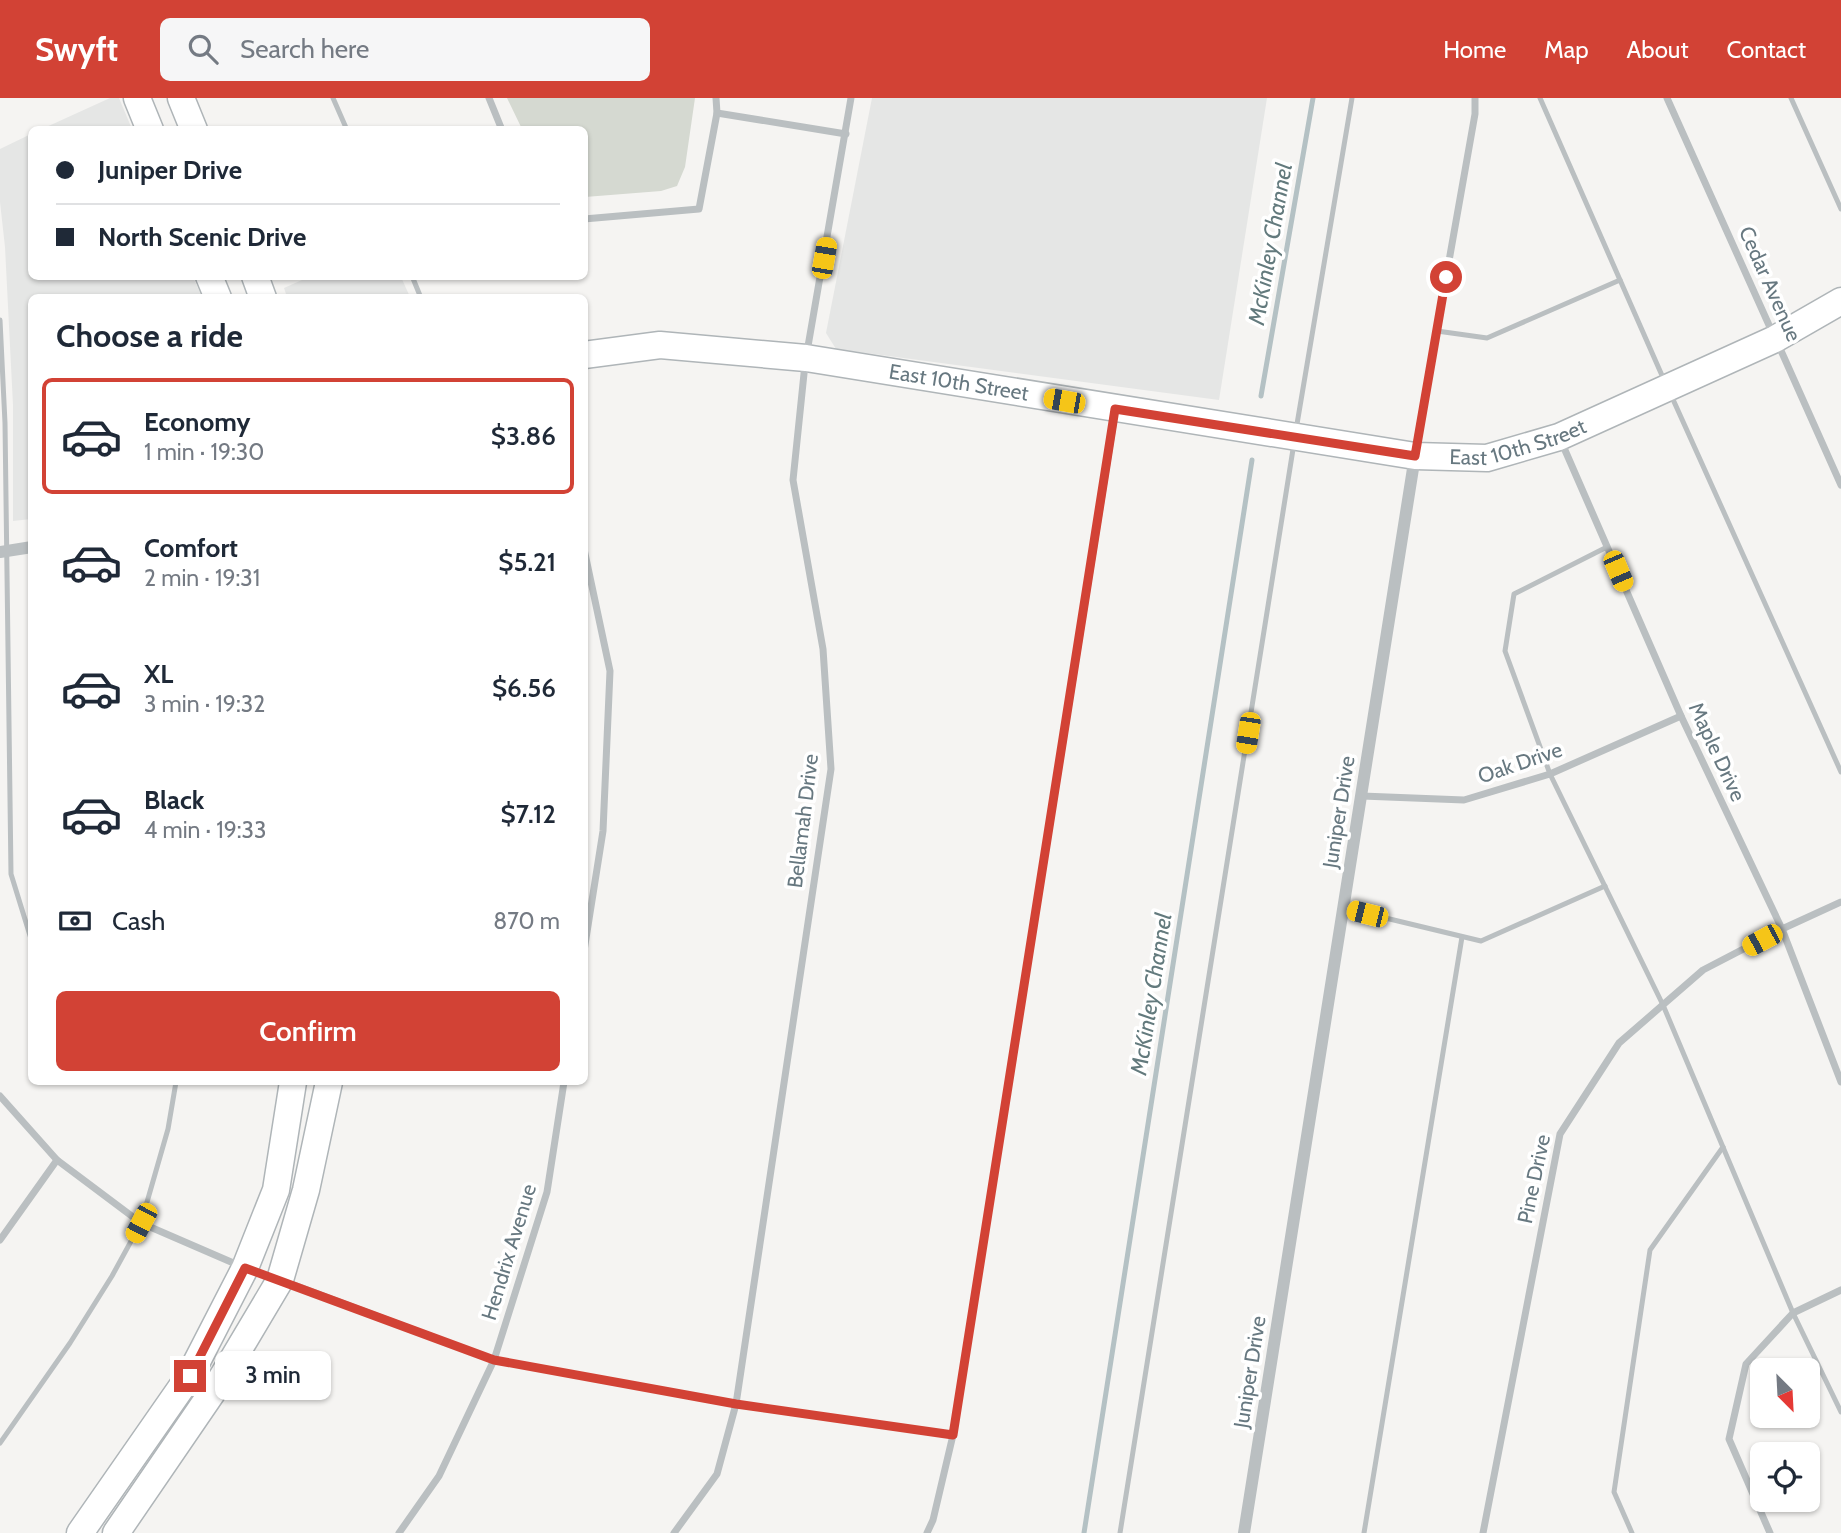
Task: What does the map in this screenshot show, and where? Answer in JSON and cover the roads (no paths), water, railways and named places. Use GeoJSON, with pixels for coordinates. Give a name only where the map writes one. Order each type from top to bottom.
{"type":"FeatureCollection","features":[{"type":"Feature","properties":{"kind":"main road"},"geometry":{"type":"LineString","coordinates":[[137,98],[148,126]]}},
{"type":"Feature","properties":{"kind":"main road"},"geometry":{"type":"LineString","coordinates":[[181,98],[192,126]]}},
{"type":"Feature","properties":{"kind":"main road","name":"East 10th Street"},"geometry":{"type":"LineString","coordinates":[[588,354],[660,345],[806,358],[1415,456],[1487,458],[1559,438],[1775,339],[1841,301]]}},
{"type":"Feature","properties":{"kind":"main road"},"geometry":{"type":"LineString","coordinates":[[80,1533],[190,1376],[245,1268],[276,1190],[293,1085]]}},
{"type":"Feature","properties":{"kind":"main road"},"geometry":{"type":"LineString","coordinates":[[116,1533],[220,1381],[280,1280],[306,1190],[328,1085]]}},
{"type":"Feature","properties":{"kind":"street"},"geometry":{"type":"LineString","coordinates":[[489,98],[500,126]]}},
{"type":"Feature","properties":{"kind":"street"},"geometry":{"type":"LineString","coordinates":[[588,219],[699,209],[717,113],[716,98]]}},
{"type":"Feature","properties":{"kind":"street","name":"Bellamah Drive"},"geometry":{"type":"LineString","coordinates":[[674,1533],[717,1474],[736,1404],[831,769],[823,649],[793,480],[801,385],[851,98]]}},
{"type":"Feature","properties":{"kind":"street","name":"Juniper Drive"},"geometry":{"type":"LineString","coordinates":[[1244,1533],[1415,456],[1475,114],[1475,98]]}},
{"type":"Feature","properties":{"kind":"street","name":"Cedar Avenue"},"geometry":{"type":"LineString","coordinates":[[1667,98],[1841,485]]}},
{"type":"Feature","properties":{"kind":"street"},"geometry":{"type":"LineString","coordinates":[[717,113],[846,134]]}},
{"type":"Feature","properties":{"kind":"street"},"geometry":{"type":"LineString","coordinates":[[927,1533],[933,1520],[953,1435],[1115,409]]}},
{"type":"Feature","properties":{"kind":"street","name":"Maple Drive"},"geometry":{"type":"LineString","coordinates":[[1559,438],[1681,716],[1782,929],[1841,1082]]}},
{"type":"Feature","properties":{"kind":"street"},"geometry":{"type":"LineString","coordinates":[[3,552],[28,549]]}},
{"type":"Feature","properties":{"kind":"street"},"geometry":{"type":"LineString","coordinates":[[588,568],[610,671],[603,831],[588,926]]}},
{"type":"Feature","properties":{"kind":"street","name":"Oak Drive"},"geometry":{"type":"LineString","coordinates":[[1362,796],[1464,800],[1550,774],[1681,716]]}},
{"type":"Feature","properties":{"kind":"street","name":"Pine Drive"},"geometry":{"type":"LineString","coordinates":[[1483,1533],[1560,1133],[1619,1043],[1703,970],[1841,902]]}},
{"type":"Feature","properties":{"kind":"street","name":"Hendrix Avenue"},"geometry":{"type":"LineString","coordinates":[[398,1533],[439,1476],[494,1360],[547,1192],[564,1085]]}},
{"type":"Feature","properties":{"kind":"street"},"geometry":{"type":"LineString","coordinates":[[0,1096],[57,1160],[141,1223],[245,1268],[494,1360],[736,1404],[953,1435]]}},
{"type":"Feature","properties":{"kind":"street"},"geometry":{"type":"LineString","coordinates":[[0,1240],[57,1160]]}},
{"type":"Feature","properties":{"kind":"street"},"geometry":{"type":"LineString","coordinates":[[1770,1533],[1729,1439],[1746,1364],[1793,1313],[1841,1290]]}},
{"type":"Feature","properties":{"kind":"lane"},"geometry":{"type":"LineString","coordinates":[[333,98],[345,126]]}},
{"type":"Feature","properties":{"kind":"lane"},"geometry":{"type":"LineString","coordinates":[[1120,1533],[1295,437],[1352,98]]}},
{"type":"Feature","properties":{"kind":"lane"},"geometry":{"type":"LineString","coordinates":[[1540,98],[1841,772]]}},
{"type":"Feature","properties":{"kind":"lane"},"geometry":{"type":"LineString","coordinates":[[1791,98],[1841,209]]}},
{"type":"Feature","properties":{"kind":"lane"},"geometry":{"type":"LineString","coordinates":[[1437,331],[1487,338],[1620,280]]}},
{"type":"Feature","properties":{"kind":"lane"},"geometry":{"type":"LineString","coordinates":[[0,320],[5,423],[3,552],[11,874],[28,929]]}},
{"type":"Feature","properties":{"kind":"lane"},"geometry":{"type":"LineString","coordinates":[[1607,547],[1514,594],[1505,651],[1550,774],[1663,1005],[1793,1313],[1841,1412]]}},
{"type":"Feature","properties":{"kind":"lane"},"geometry":{"type":"LineString","coordinates":[[1344,908],[1481,941],[1605,886]]}},
{"type":"Feature","properties":{"kind":"lane"},"geometry":{"type":"LineString","coordinates":[[1364,1533],[1462,937]]}},
{"type":"Feature","properties":{"kind":"lane"},"geometry":{"type":"LineString","coordinates":[[0,1443],[70,1343],[141,1223],[168,1129],[175,1085]]}},
{"type":"Feature","properties":{"kind":"lane"},"geometry":{"type":"LineString","coordinates":[[1632,1533],[1614,1492],[1650,1250],[1723,1147]]}},
{"type":"Feature","properties":{"kind":"waterway","name":"McKinley Channel"},"geometry":{"type":"LineString","coordinates":[[1261,396],[1313,98]]}},
{"type":"Feature","properties":{"kind":"waterway","name":"McKinley Channel"},"geometry":{"type":"LineString","coordinates":[[1084,1533],[1252,460]]}}]}
